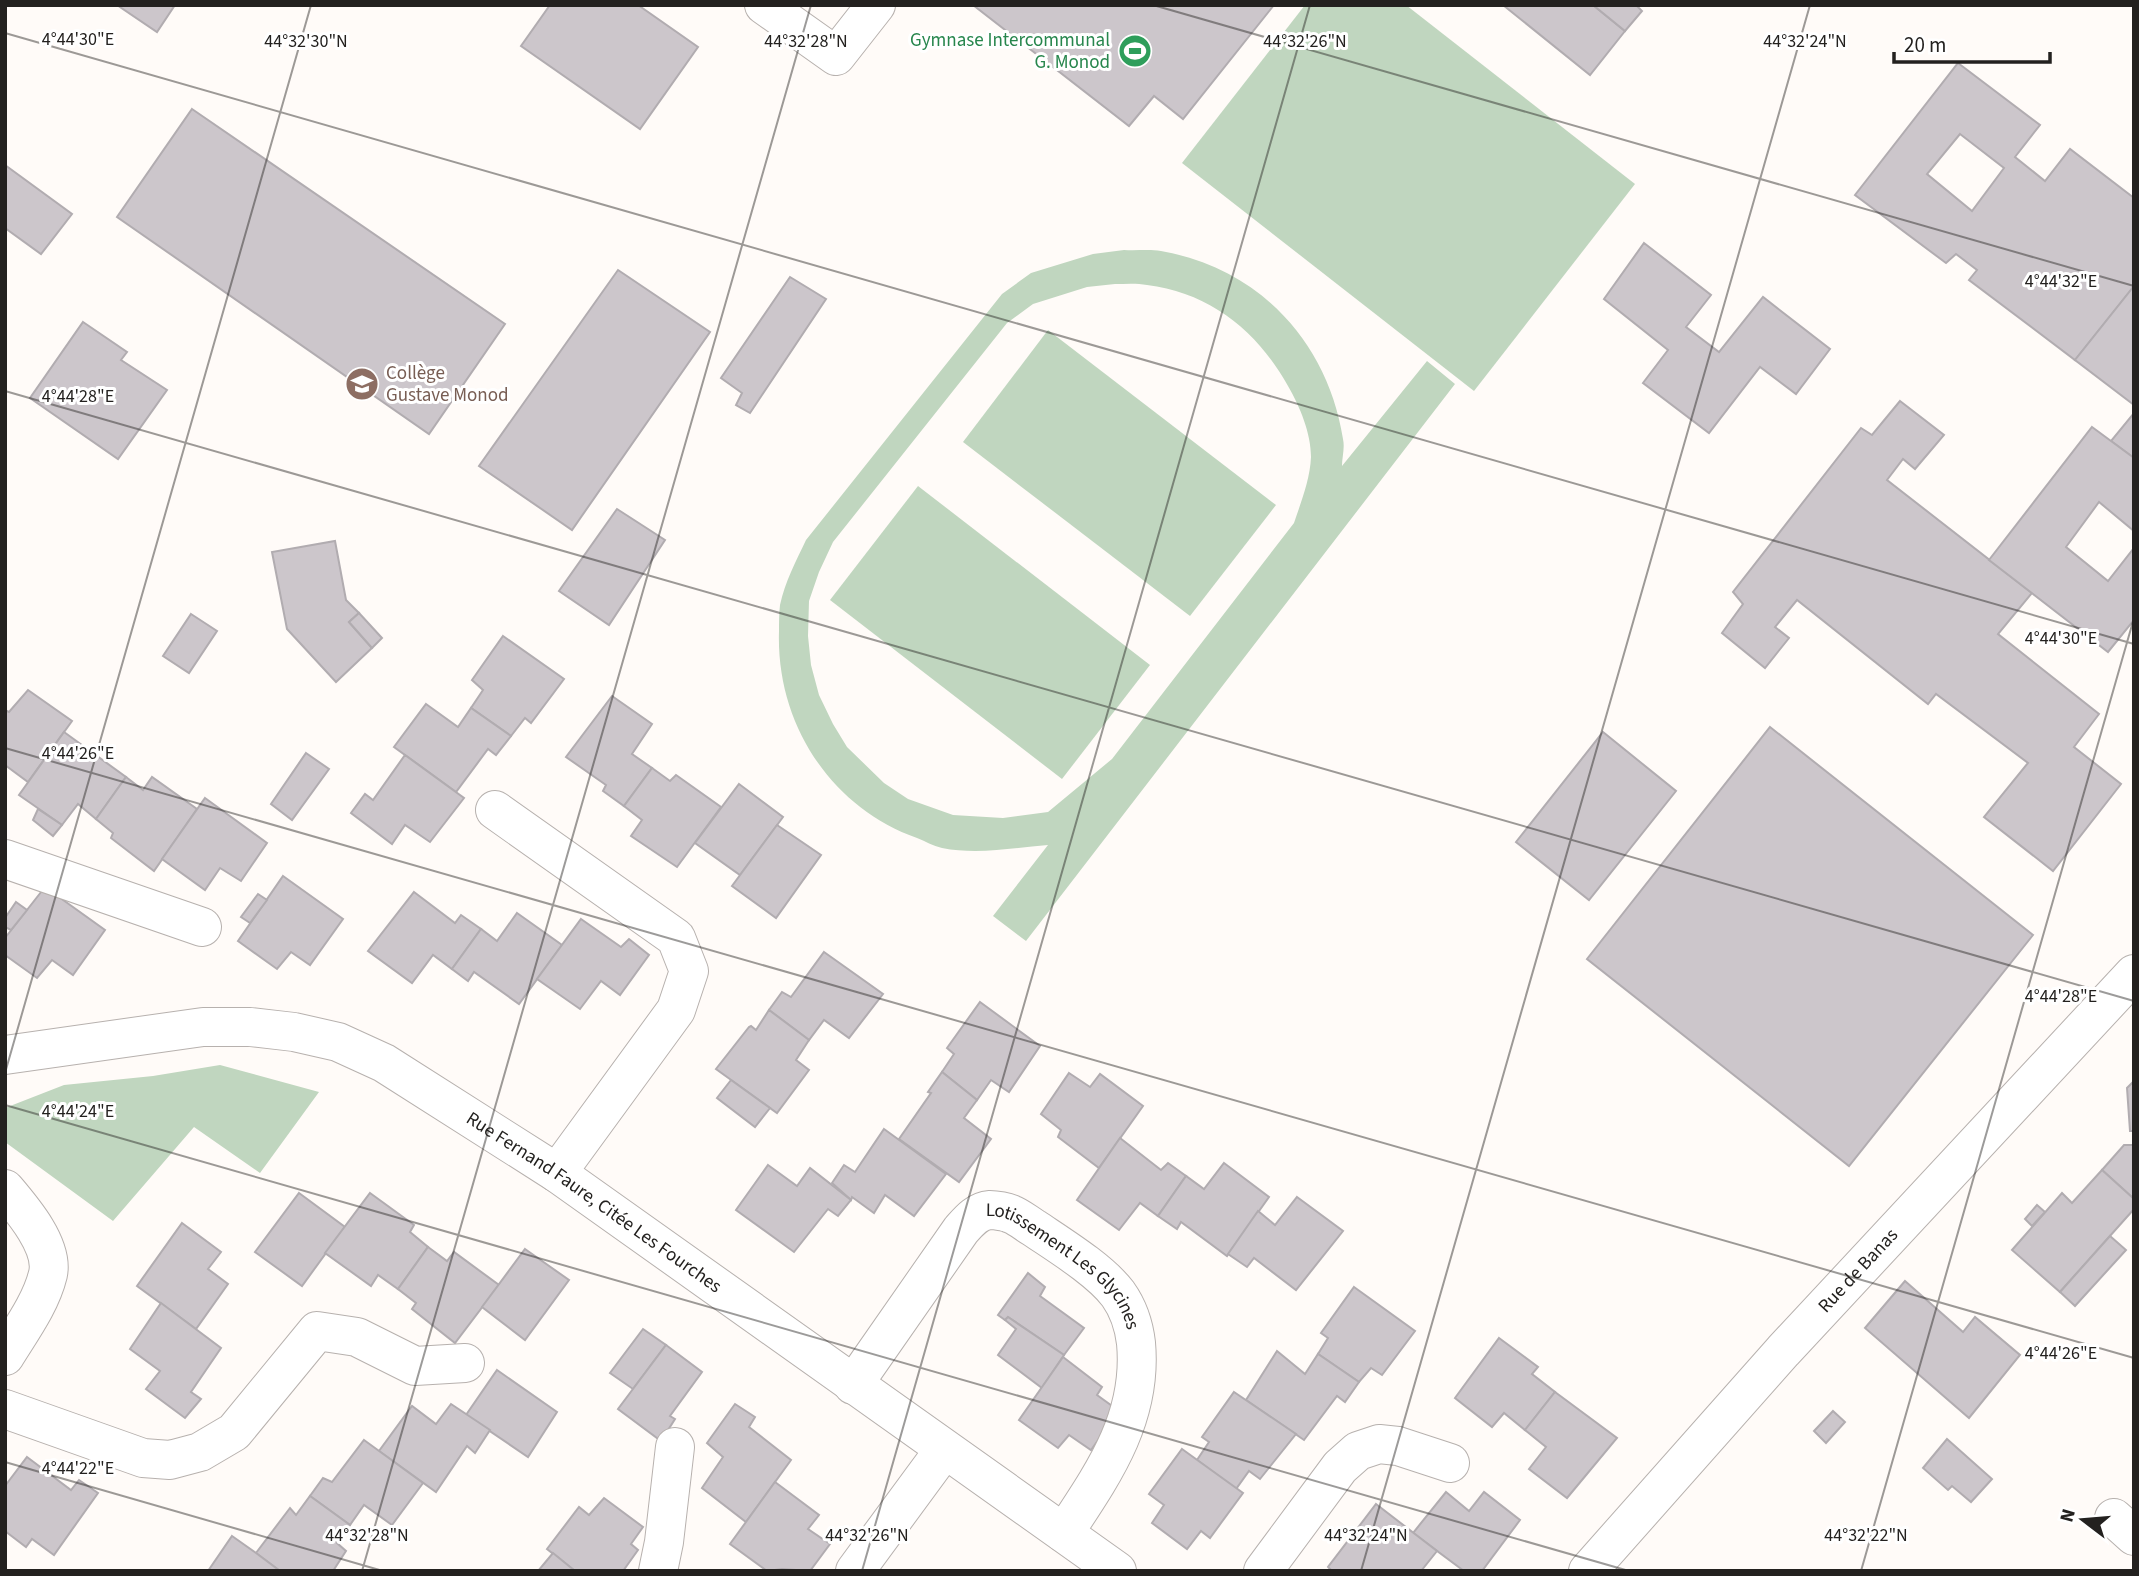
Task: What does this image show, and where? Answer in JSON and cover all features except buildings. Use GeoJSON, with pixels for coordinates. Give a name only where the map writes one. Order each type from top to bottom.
{"type":"FeatureCollection","features":[{"type":"Feature","properties":{"kind":"street"},"geometry":{"type":"LineString","coordinates":[[764,5],[836,57],[876,5]]}},
{"type":"Feature","properties":{"kind":"street"},"geometry":{"type":"LineString","coordinates":[[495,810],[676,938],[689,971],[676,1010],[557,1173]]}},
{"type":"Feature","properties":{"kind":"street"},"geometry":{"type":"LineString","coordinates":[[5,859],[202,927]]}},
{"type":"Feature","properties":{"kind":"street","name":"Rue de Banas"},"geometry":{"type":"LineString","coordinates":[[1588,1571],[1783,1350],[2134,974]]}},
{"type":"Feature","properties":{"kind":"street","name":"Rue Fernand Faure, Citée Les Fourches"},"geometry":{"type":"LineString","coordinates":[[5,1055],[203,1027],[250,1027],[294,1032],[338,1042],[384,1063],[557,1173],[1117,1571]]}},
{"type":"Feature","properties":{"kind":"street"},"geometry":{"type":"LineString","coordinates":[[5,1189],[29,1217],[43,1244],[49,1272],[35,1307],[5,1356]]}},
{"type":"Feature","properties":{"kind":"street","name":"Lotissement Les Glycines"},"geometry":{"type":"LineString","coordinates":[[853,1385],[961,1230],[974,1216],[991,1210],[1011,1213],[1066,1250],[1117,1293],[1130,1316],[1136,1340],[1137,1365],[1134,1397],[1118,1448],[1064,1534]]}},
{"type":"Feature","properties":{"kind":"street"},"geometry":{"type":"LineString","coordinates":[[5,1409],[143,1458],[170,1460],[200,1452],[234,1432],[317,1331],[357,1337],[415,1366],[465,1363]]}},
{"type":"Feature","properties":{"kind":"street"},"geometry":{"type":"LineString","coordinates":[[1263,1571],[1339,1467],[1359,1451],[1380,1444],[1398,1446],[1450,1463]]}},
{"type":"Feature","properties":{"kind":"street"},"geometry":{"type":"LineString","coordinates":[[657,1571],[664,1542],[675,1447]]}},
{"type":"Feature","properties":{"kind":"street"},"geometry":{"type":"LineString","coordinates":[[855,1571],[944,1450]]}},
{"type":"Feature","properties":{"kind":"green space"},"geometry":{"type":"Polygon","coordinates":[[[1305,5],[1406,5],[1635,184],[1474,391],[1182,163],[1305,5]]]}},
{"type":"Feature","properties":{"kind":"green space"},"geometry":{"type":"Polygon","coordinates":[[[1124,250],[1161,251],[1196,260],[1229,274],[1258,292],[1283,315],[1305,341],[1322,371],[1335,404],[1343,439],[1342,466],[1427,361],[1455,384],[1026,941],[993,916],[1048,845],[982,851],[942,848],[886,824],[858,806],[834,783],[814,757],[798,729],[787,698],[780,665],[780,608],[788,580],[806,540],[1002,294],[1031,273],[1093,254],[1124,250]],[[1143,284],[1087,287],[1033,304],[1007,323],[833,542],[819,572],[809,601],[808,636],[811,665],[819,695],[847,747],[884,783],[908,799],[953,815],[1003,818],[1048,812],[1112,759],[1294,523],[1309,474],[1311,448],[1301,411],[1276,366],[1247,332],[1212,306],[1170,289],[1143,284]]]}},
{"type":"Feature","properties":{"kind":"green space"},"geometry":{"type":"Polygon","coordinates":[[[1048,330],[1276,505],[1190,616],[963,442],[1048,330]]]}},
{"type":"Feature","properties":{"kind":"green space"},"geometry":{"type":"Polygon","coordinates":[[[918,486],[1150,665],[1062,779],[830,600],[918,486]]]}},
{"type":"Feature","properties":{"kind":"green space"},"geometry":{"type":"Polygon","coordinates":[[[220,1065],[319,1092],[260,1173],[194,1127],[113,1221],[5,1142],[5,1108],[64,1085],[153,1076],[220,1065]]]}},
{"type":"Feature","properties":{"kind":"place","name":"Gymnase Intercommunal G. Monod"},"geometry":{"type":"Point","coordinates":[1135,51]}},
{"type":"Feature","properties":{"kind":"place","name":"Collège Gustave Monod"},"geometry":{"type":"Point","coordinates":[362,384]}}]}
